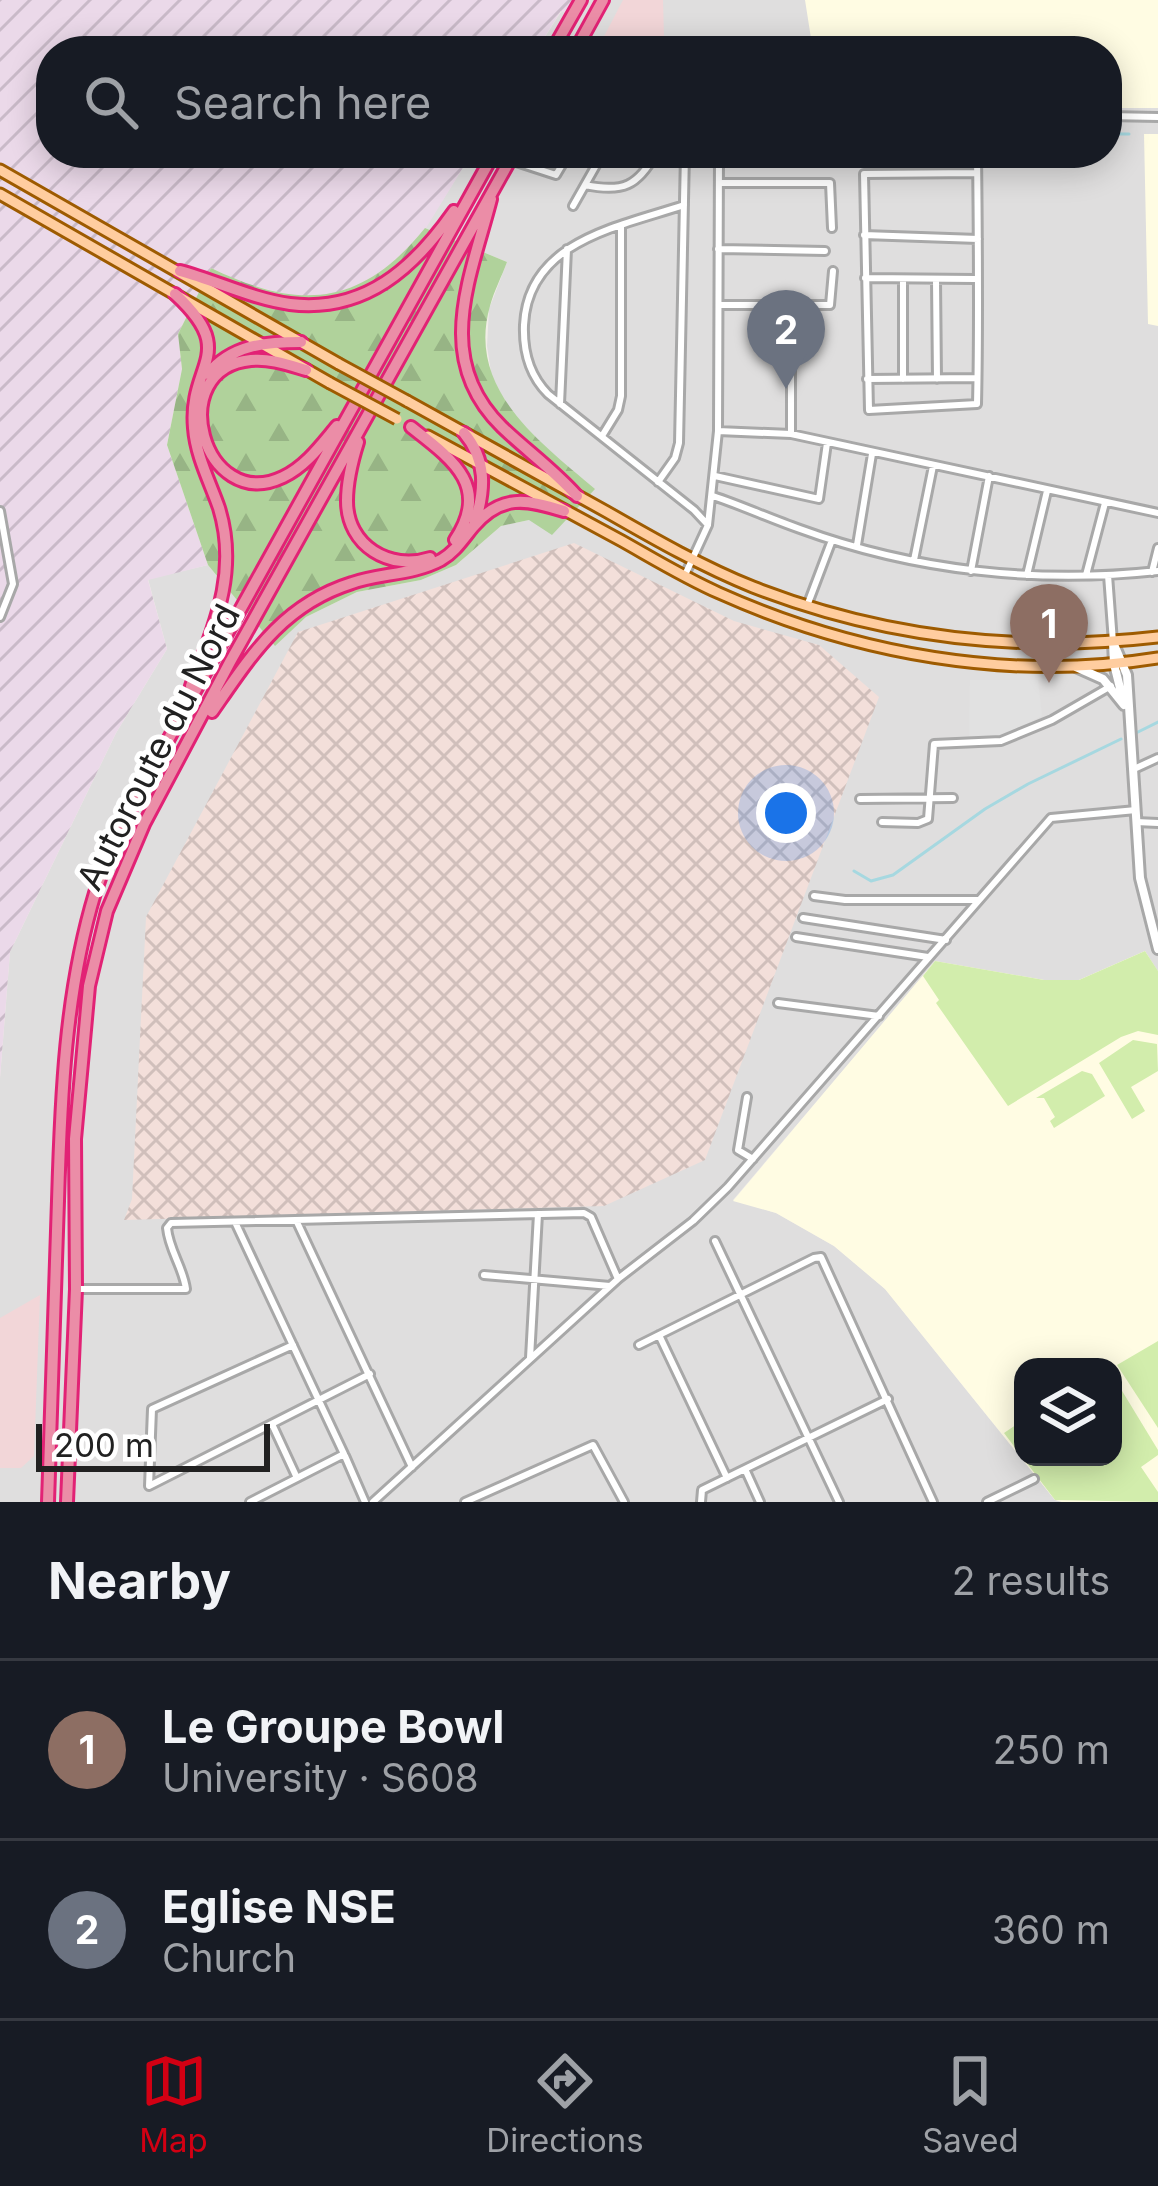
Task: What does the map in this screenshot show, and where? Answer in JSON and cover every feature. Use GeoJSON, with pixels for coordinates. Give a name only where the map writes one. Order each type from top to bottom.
{"type":"FeatureCollection","features":[{"type":"Feature","properties":{"kind":"highway"},"geometry":{"type":"LineString","coordinates":[[561,36],[581,0]]}},
{"type":"Feature","properties":{"kind":"highway"},"geometry":{"type":"LineString","coordinates":[[583,36],[603,0]]}},
{"type":"Feature","properties":{"kind":"highway"},"geometry":{"type":"LineString","coordinates":[[181,272],[291,304],[326,304],[363,296],[387,284],[422,254],[484,168]]}},
{"type":"Feature","properties":{"kind":"highway","name":"Autoroute du Nord"},"geometry":{"type":"LineString","coordinates":[[48,1502],[60,1135],[73,985],[97,888],[127,817],[174,729],[485,168]]}},
{"type":"Feature","properties":{"kind":"highway","name":"Autoroute du Nord"},"geometry":{"type":"LineString","coordinates":[[71,1502],[68,1456],[76,1289],[76,1139],[92,970],[107,911],[127,862],[313,511],[505,168]]}},
{"type":"Feature","properties":{"kind":"highway"},"geometry":{"type":"LineString","coordinates":[[495,186],[460,315],[464,356],[498,424],[578,496]]}},
{"type":"Feature","properties":{"kind":"highway"},"geometry":{"type":"LineString","coordinates":[[174,729],[218,620],[228,573],[226,537],[195,441],[193,408],[208,360],[207,333],[175,294]]}},
{"type":"Feature","properties":{"kind":"highway"},"geometry":{"type":"LineString","coordinates":[[202,381],[223,358],[263,344],[301,342]]}},
{"type":"Feature","properties":{"kind":"highway"},"geometry":{"type":"LineString","coordinates":[[306,370],[254,359],[238,362],[222,373],[207,391],[199,417],[203,442],[216,463],[254,482],[284,477],[309,458],[354,405]]}},
{"type":"Feature","properties":{"kind":"highway"},"geometry":{"type":"LineString","coordinates":[[362,426],[349,478],[350,520],[362,542],[377,554],[409,562],[446,549],[457,538],[469,508],[468,489],[454,462],[411,427]]}},
{"type":"Feature","properties":{"kind":"highway"},"geometry":{"type":"LineString","coordinates":[[464,433],[482,465],[482,494],[474,526]]}},
{"type":"Feature","properties":{"kind":"highway"},"geometry":{"type":"LineString","coordinates":[[189,744],[265,636],[286,617],[350,583],[424,568],[444,559],[495,507],[515,500],[564,511]]}},
{"type":"Feature","properties":{"kind":"main road"},"geometry":{"type":"LineString","coordinates":[[0,170],[339,364],[754,587],[895,629],[956,639],[1021,644],[1158,637]]}},
{"type":"Feature","properties":{"kind":"main road"},"geometry":{"type":"LineString","coordinates":[[0,194],[306,370],[748,606],[829,635],[950,659],[1075,667],[1158,658]]}},
{"type":"Feature","properties":{"kind":"street"},"geometry":{"type":"LineString","coordinates":[[1122,116],[1158,117]]}},
{"type":"Feature","properties":{"kind":"street"},"geometry":{"type":"LineString","coordinates":[[573,206],[595,168]]}},
{"type":"Feature","properties":{"kind":"street"},"geometry":{"type":"LineString","coordinates":[[585,185],[613,190],[637,181],[646,168]]}},
{"type":"Feature","properties":{"kind":"street"},"geometry":{"type":"LineString","coordinates":[[658,482],[680,443],[685,168]]}},
{"type":"Feature","properties":{"kind":"street"},"geometry":{"type":"LineString","coordinates":[[685,576],[708,525],[715,476],[718,168]]}},
{"type":"Feature","properties":{"kind":"street"},"geometry":{"type":"LineString","coordinates":[[977,168],[978,238],[977,378],[975,407],[871,410],[865,173],[977,173]]}},
{"type":"Feature","properties":{"kind":"street"},"geometry":{"type":"LineString","coordinates":[[718,183],[830,183],[832,228]]}},
{"type":"Feature","properties":{"kind":"street"},"geometry":{"type":"LineString","coordinates":[[684,205],[567,249],[539,273],[528,296],[524,326],[531,371],[538,384],[708,525]]}},
{"type":"Feature","properties":{"kind":"street"},"geometry":{"type":"LineString","coordinates":[[602,436],[621,396],[621,227]]}},
{"type":"Feature","properties":{"kind":"street"},"geometry":{"type":"LineString","coordinates":[[864,235],[978,238]]}},
{"type":"Feature","properties":{"kind":"street"},"geometry":{"type":"LineString","coordinates":[[560,404],[567,249]]}},
{"type":"Feature","properties":{"kind":"street"},"geometry":{"type":"LineString","coordinates":[[718,249],[825,251]]}},
{"type":"Feature","properties":{"kind":"street"},"geometry":{"type":"LineString","coordinates":[[718,305],[830,304],[833,271]]}},
{"type":"Feature","properties":{"kind":"street"},"geometry":{"type":"LineString","coordinates":[[865,278],[976,279]]}},
{"type":"Feature","properties":{"kind":"street"},"geometry":{"type":"LineString","coordinates":[[903,279],[903,379]]}},
{"type":"Feature","properties":{"kind":"street"},"geometry":{"type":"LineString","coordinates":[[937,279],[937,379]]}},
{"type":"Feature","properties":{"kind":"street"},"geometry":{"type":"LineString","coordinates":[[791,304],[791,434]]}},
{"type":"Feature","properties":{"kind":"street"},"geometry":{"type":"LineString","coordinates":[[867,380],[977,378]]}},
{"type":"Feature","properties":{"kind":"street"},"geometry":{"type":"LineString","coordinates":[[718,431],[791,434],[1158,513]]}},
{"type":"Feature","properties":{"kind":"street"},"geometry":{"type":"LineString","coordinates":[[715,476],[819,499],[827,443]]}},
{"type":"Feature","properties":{"kind":"street"},"geometry":{"type":"LineString","coordinates":[[857,546],[872,454]]}},
{"type":"Feature","properties":{"kind":"street"},"geometry":{"type":"LineString","coordinates":[[914,560],[934,466]]}},
{"type":"Feature","properties":{"kind":"street"},"geometry":{"type":"LineString","coordinates":[[970,571],[989,476]]}},
{"type":"Feature","properties":{"kind":"street"},"geometry":{"type":"LineString","coordinates":[[1027,575],[1047,491]]}},
{"type":"Feature","properties":{"kind":"street"},"geometry":{"type":"LineString","coordinates":[[713,496],[832,539],[970,571],[1086,577],[1155,572],[1158,548]]}},
{"type":"Feature","properties":{"kind":"street"},"geometry":{"type":"LineString","coordinates":[[1086,577],[1105,503]]}},
{"type":"Feature","properties":{"kind":"street"},"geometry":{"type":"LineString","coordinates":[[0,511],[14,584],[0,617]]}},
{"type":"Feature","properties":{"kind":"street"},"geometry":{"type":"LineString","coordinates":[[807,606],[832,539]]}},
{"type":"Feature","properties":{"kind":"street"},"geometry":{"type":"LineString","coordinates":[[1108,575],[1113,642],[1134,769],[1139,878],[1158,949]]}},
{"type":"Feature","properties":{"kind":"street"},"geometry":{"type":"LineString","coordinates":[[748,606],[754,587]]}},
{"type":"Feature","properties":{"kind":"street"},"geometry":{"type":"LineString","coordinates":[[1075,667],[1111,686],[1127,709]]}},
{"type":"Feature","properties":{"kind":"street"},"geometry":{"type":"LineString","coordinates":[[882,822],[926,822],[934,744],[1001,741],[1052,720],[1111,686]]}},
{"type":"Feature","properties":{"kind":"street"},"geometry":{"type":"LineString","coordinates":[[1134,769],[1158,758]]}},
{"type":"Feature","properties":{"kind":"street"},"geometry":{"type":"LineString","coordinates":[[860,799],[953,798]]}},
{"type":"Feature","properties":{"kind":"street"},"geometry":{"type":"LineString","coordinates":[[235,1221],[369,1502],[618,1279],[693,1221],[1053,817],[1136,810]]}},
{"type":"Feature","properties":{"kind":"street"},"geometry":{"type":"LineString","coordinates":[[1136,822],[1158,823]]}},
{"type":"Feature","properties":{"kind":"street"},"geometry":{"type":"LineString","coordinates":[[814,896],[980,900]]}},
{"type":"Feature","properties":{"kind":"street"},"geometry":{"type":"LineString","coordinates":[[803,918],[946,940]]}},
{"type":"Feature","properties":{"kind":"street"},"geometry":{"type":"LineString","coordinates":[[796,937],[930,958]]}},
{"type":"Feature","properties":{"kind":"street"},"geometry":{"type":"LineString","coordinates":[[778,1003],[880,1016]]}},
{"type":"Feature","properties":{"kind":"street"},"geometry":{"type":"LineString","coordinates":[[747,1096],[738,1150],[753,1159]]}},
{"type":"Feature","properties":{"kind":"street"},"geometry":{"type":"LineString","coordinates":[[76,1289],[186,1289],[167,1228],[171,1223],[538,1214],[589,1214],[618,1279]]}},
{"type":"Feature","properties":{"kind":"street"},"geometry":{"type":"LineString","coordinates":[[530,1358],[538,1214]]}},
{"type":"Feature","properties":{"kind":"street"},"geometry":{"type":"LineString","coordinates":[[296,1220],[412,1467]]}},
{"type":"Feature","properties":{"kind":"street"},"geometry":{"type":"LineString","coordinates":[[715,1240],[839,1502]]}},
{"type":"Feature","properties":{"kind":"street"},"geometry":{"type":"LineString","coordinates":[[639,1345],[821,1258],[933,1502]]}},
{"type":"Feature","properties":{"kind":"street"},"geometry":{"type":"LineString","coordinates":[[484,1275],[610,1286]]}},
{"type":"Feature","properties":{"kind":"street"},"geometry":{"type":"LineString","coordinates":[[659,1335],[727,1479]]}},
{"type":"Feature","properties":{"kind":"street"},"geometry":{"type":"LineString","coordinates":[[147,1502],[153,1408],[293,1345]]}},
{"type":"Feature","properties":{"kind":"street"},"geometry":{"type":"LineString","coordinates":[[148,1486],[370,1373]]}},
{"type":"Feature","properties":{"kind":"street"},"geometry":{"type":"LineString","coordinates":[[701,1502],[702,1490],[889,1400]]}},
{"type":"Feature","properties":{"kind":"street"},"geometry":{"type":"LineString","coordinates":[[272,1424],[296,1478]]}},
{"type":"Feature","properties":{"kind":"street"},"geometry":{"type":"LineString","coordinates":[[465,1502],[593,1445],[624,1502]]}},
{"type":"Feature","properties":{"kind":"street"},"geometry":{"type":"LineString","coordinates":[[250,1502],[344,1454]]}},
{"type":"Feature","properties":{"kind":"street"},"geometry":{"type":"LineString","coordinates":[[745,1469],[760,1502]]}},
{"type":"Feature","properties":{"kind":"street"},"geometry":{"type":"LineString","coordinates":[[987,1502],[1034,1480]]}},
{"type":"Feature","properties":{"kind":"shaded area"},"geometry":{"type":"Polygon","coordinates":[[[0,0],[581,0],[573,16],[561,11],[545,36],[36,36],[36,168],[463,168],[404,254],[382,273],[356,286],[329,295],[300,297],[247,285],[211,268],[178,334],[182,369],[167,445],[208,565],[148,580],[167,649],[116,733],[10,952],[0,1078],[0,0]]]}},
{"type":"Feature","properties":{"kind":"shaded area"},"geometry":{"type":"Polygon","coordinates":[[[582,0],[1158,0],[1158,971],[1145,951],[1079,980],[1044,980],[935,962],[733,1200],[776,1213],[834,1246],[885,1289],[1014,1449],[1014,1466],[1027,1466],[1054,1499],[1062,1502],[0,1502],[0,1078],[10,952],[116,733],[167,649],[148,579],[208,565],[275,645],[306,617],[357,592],[421,580],[456,565],[501,526],[529,520],[541,443],[514,415],[492,379],[487,346],[489,309],[507,262],[425,228],[463,168],[1122,168],[1122,36],[546,36],[562,10],[582,0]]]}},
{"type":"Feature","properties":{"kind":"shaded area"},"geometry":{"type":"Polygon","coordinates":[[[623,0],[663,0],[664,36],[604,36],[623,0]]]}},
{"type":"Feature","properties":{"kind":"shaded area"},"geometry":{"type":"Polygon","coordinates":[[[805,0],[1158,0],[1158,108],[1122,108],[1122,36],[811,36],[805,0]]]}},
{"type":"Feature","properties":{"kind":"shaded area"},"geometry":{"type":"Polygon","coordinates":[[[1144,134],[1158,134],[1158,326],[1148,324],[1144,134]]]}},
{"type":"Feature","properties":{"kind":"shaded area"},"geometry":{"type":"Polygon","coordinates":[[[574,543],[734,621],[819,645],[879,697],[705,1160],[604,1206],[124,1220],[132,1199],[146,917],[298,632],[574,543]]]}},
{"type":"Feature","properties":{"kind":"shaded area"},"geometry":{"type":"Polygon","coordinates":[[[970,680],[1038,680],[1042,716],[999,737],[969,736],[970,680]]]}},
{"type":"Feature","properties":{"kind":"shaded area"},"geometry":{"type":"Polygon","coordinates":[[[1145,951],[1158,972],[1158,1502],[1062,1502],[1055,1500],[1028,1466],[1122,1466],[1122,1358],[1014,1358],[1014,1449],[885,1289],[834,1246],[776,1213],[733,1201],[935,961],[1044,980],[1079,980],[1145,951]]]}},
{"type":"Feature","properties":{"kind":"shaded area"},"geometry":{"type":"Polygon","coordinates":[[[40,1295],[34,1456],[21,1468],[0,1468],[0,1318],[40,1295]]]}},
{"type":"Feature","properties":{"kind":"green space"},"geometry":{"type":"Polygon","coordinates":[[[425,228],[507,262],[490,306],[485,336],[498,388],[531,432],[595,489],[552,535],[529,520],[501,526],[456,565],[421,580],[357,592],[306,617],[275,646],[208,565],[167,445],[182,369],[178,334],[211,268],[273,291],[327,294],[377,274],[425,228]]]}},
{"type":"Feature","properties":{"kind":"green space"},"geometry":{"type":"Polygon","coordinates":[[[1145,951],[1158,971],[1158,1035],[1138,1031],[1121,1037],[1008,1106],[936,1003],[939,1000],[923,976],[935,961],[1044,980],[1079,980],[1145,951]]]}},
{"type":"Feature","properties":{"kind":"green space"},"geometry":{"type":"Polygon","coordinates":[[[1133,1040],[1157,1044],[1158,1071],[1131,1087],[1145,1111],[1132,1119],[1099,1063],[1133,1040]]]}},
{"type":"Feature","properties":{"kind":"green space"},"geometry":{"type":"Polygon","coordinates":[[[1082,1071],[1092,1074],[1105,1096],[1054,1128],[1050,1121],[1055,1117],[1044,1098],[1036,1098],[1082,1071]]]}},
{"type":"Feature","properties":{"kind":"green space"},"geometry":{"type":"Polygon","coordinates":[[[1158,1341],[1158,1428],[1122,1373],[1122,1362],[1158,1341]]]}},
{"type":"Feature","properties":{"kind":"green space"},"geometry":{"type":"Polygon","coordinates":[[[1122,1391],[1158,1450],[1141,1467],[1158,1492],[1158,1502],[1055,1500],[1029,1466],[1122,1466],[1122,1391]]]}},
{"type":"Feature","properties":{"kind":"green space"},"geometry":{"type":"Polygon","coordinates":[[[1014,1426],[1014,1446],[1004,1433],[1014,1426]]]}},
{"type":"Feature","properties":{"kind":"waterway"},"geometry":{"type":"LineString","coordinates":[[1122,134],[1129,134]]}},
{"type":"Feature","properties":{"kind":"waterway"},"geometry":{"type":"LineString","coordinates":[[1136,733],[1158,722]]}},
{"type":"Feature","properties":{"kind":"waterway"},"geometry":{"type":"LineString","coordinates":[[854,871],[871,881],[893,875],[985,809],[1121,739]]}},
{"type":"Feature","properties":{"kind":"place","name":"Eglise NSE"},"geometry":{"type":"Point","coordinates":[786,389]}},
{"type":"Feature","properties":{"kind":"place","name":"Le Groupe Bowl"},"geometry":{"type":"Point","coordinates":[1049,683]}}]}
